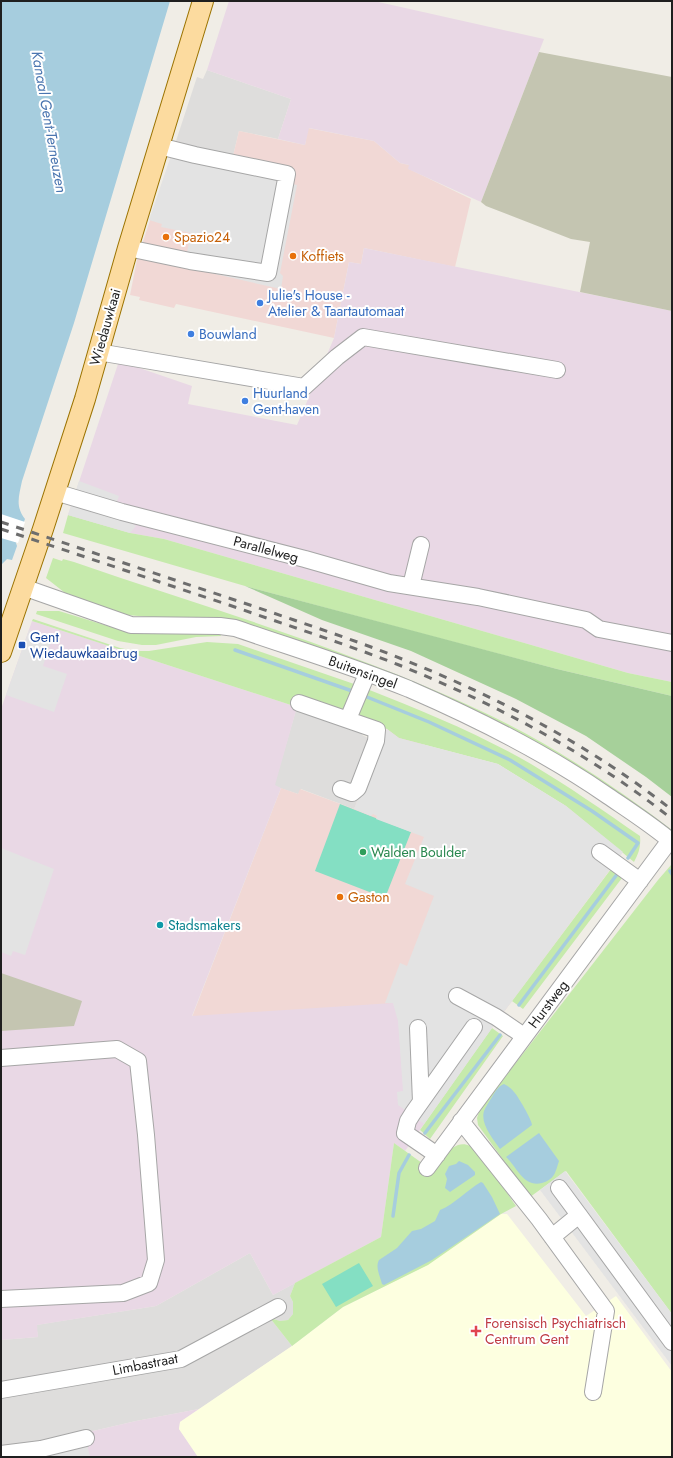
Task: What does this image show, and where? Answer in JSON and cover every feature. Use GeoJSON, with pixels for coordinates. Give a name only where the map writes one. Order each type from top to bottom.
{"type":"FeatureCollection","features":[{"type":"Feature","properties":{"kind":"main road","name":"Wiedauwkaai"},"geometry":{"type":"LineString","coordinates":[[1,652],[85,399],[128,248],[203,1]]}},
{"type":"Feature","properties":{"kind":"street"},"geometry":{"type":"LineString","coordinates":[[128,248],[190,261],[268,273],[287,174],[159,146]]}},
{"type":"Feature","properties":{"kind":"street"},"geometry":{"type":"LineString","coordinates":[[98,352],[304,387],[363,336],[557,370]]}},
{"type":"Feature","properties":{"kind":"street","name":"Parallelweg"},"geometry":{"type":"LineString","coordinates":[[55,492],[122,512],[305,559],[389,583],[478,598],[586,620],[599,629],[672,643]]}},
{"type":"Feature","properties":{"kind":"street"},"geometry":{"type":"LineString","coordinates":[[411,586],[420,545]]}},
{"type":"Feature","properties":{"kind":"street","name":"Buitensingel"},"geometry":{"type":"LineString","coordinates":[[22,587],[131,625],[220,626],[235,628],[408,689],[470,716],[523,744],[587,781],[644,820],[664,850]]}},
{"type":"Feature","properties":{"kind":"street"},"geometry":{"type":"LineString","coordinates":[[348,719],[367,674]]}},
{"type":"Feature","properties":{"kind":"street"},"geometry":{"type":"LineString","coordinates":[[299,703],[377,730],[376,741],[358,788],[352,793],[341,789]]}},
{"type":"Feature","properties":{"kind":"street","name":"Hurstweg"},"geometry":{"type":"LineString","coordinates":[[427,1168],[664,850]]}},
{"type":"Feature","properties":{"kind":"street"},"geometry":{"type":"LineString","coordinates":[[600,852],[640,881]]}},
{"type":"Feature","properties":{"kind":"street"},"geometry":{"type":"LineString","coordinates":[[457,996],[496,1017],[524,1036]]}},
{"type":"Feature","properties":{"kind":"street"},"geometry":{"type":"LineString","coordinates":[[437,1155],[406,1133],[408,1121],[474,1027]]}},
{"type":"Feature","properties":{"kind":"street"},"geometry":{"type":"LineString","coordinates":[[418,1028],[421,1102]]}},
{"type":"Feature","properties":{"kind":"street"},"geometry":{"type":"LineString","coordinates":[[1,1058],[117,1049],[138,1061],[146,1135],[156,1260],[149,1283],[122,1293],[1,1299]]}},
{"type":"Feature","properties":{"kind":"street"},"geometry":{"type":"LineString","coordinates":[[461,1121],[552,1237],[606,1311],[593,1392]]}},
{"type":"Feature","properties":{"kind":"street"},"geometry":{"type":"LineString","coordinates":[[559,1188],[672,1342]]}},
{"type":"Feature","properties":{"kind":"street"},"geometry":{"type":"LineString","coordinates":[[552,1237],[579,1215]]}},
{"type":"Feature","properties":{"kind":"street","name":"Limbastraat"},"geometry":{"type":"LineString","coordinates":[[1,1390],[181,1358],[278,1307]]}},
{"type":"Feature","properties":{"kind":"street"},"geometry":{"type":"LineString","coordinates":[[1,1454],[41,1449],[86,1438]]}},
{"type":"Feature","properties":{"kind":"shaded area"},"geometry":{"type":"Polygon","coordinates":[[[229,1],[374,1],[544,39],[481,202],[408,169],[409,165],[400,163],[374,141],[309,128],[305,145],[278,139],[291,99],[207,70],[229,1]]]}},
{"type":"Feature","properties":{"kind":"shaded area"},"geometry":{"type":"Polygon","coordinates":[[[539,52],[672,77],[672,311],[580,292],[590,242],[571,239],[486,206],[481,202],[539,52]]]}},
{"type":"Feature","properties":{"kind":"shaded area"},"geometry":{"type":"Polygon","coordinates":[[[207,70],[291,99],[278,139],[239,131],[233,156],[204,150],[176,141],[197,77],[203,79],[207,70]]]}},
{"type":"Feature","properties":{"kind":"shaded area"},"geometry":{"type":"Polygon","coordinates":[[[308,128],[374,141],[400,163],[409,165],[409,169],[471,199],[455,267],[364,248],[361,264],[349,262],[334,338],[176,304],[174,308],[139,300],[140,297],[130,295],[137,260],[176,141],[204,150],[233,156],[239,131],[305,145],[308,128]]]}},
{"type":"Feature","properties":{"kind":"shaded area"},"geometry":{"type":"Polygon","coordinates":[[[171,156],[297,185],[280,273],[283,276],[281,289],[184,267],[191,233],[161,227],[162,224],[149,220],[171,156]]]}},
{"type":"Feature","properties":{"kind":"shaded area"},"geometry":{"type":"Polygon","coordinates":[[[364,248],[672,311],[672,682],[628,673],[164,539],[130,533],[68,515],[119,361],[192,386],[188,404],[297,425],[334,338],[349,262],[361,264],[364,248]]]}},
{"type":"Feature","properties":{"kind":"shaded area"},"geometry":{"type":"Polygon","coordinates":[[[79,481],[119,496],[111,517],[136,526],[130,533],[68,515],[79,481]]]}},
{"type":"Feature","properties":{"kind":"shaded area"},"geometry":{"type":"Polygon","coordinates":[[[32,621],[297,707],[275,785],[281,788],[192,1016],[393,1003],[492,1028],[405,1151],[394,1143],[381,1237],[273,1295],[250,1253],[156,1306],[37,1325],[38,1337],[1,1340],[1,709],[32,621]]]}},
{"type":"Feature","properties":{"kind":"shaded area"},"geometry":{"type":"Polygon","coordinates":[[[29,630],[52,638],[43,666],[67,674],[54,712],[6,695],[29,630]]]}},
{"type":"Feature","properties":{"kind":"shaded area"},"geometry":{"type":"Polygon","coordinates":[[[296,710],[363,732],[362,735],[372,740],[379,748],[354,809],[301,789],[298,794],[274,786],[296,710]]]}},
{"type":"Feature","properties":{"kind":"shaded area"},"geometry":{"type":"Polygon","coordinates":[[[387,729],[566,806],[623,852],[492,1028],[192,1017],[281,788],[298,794],[300,789],[354,809],[387,729]]]}},
{"type":"Feature","properties":{"kind":"shaded area"},"geometry":{"type":"Polygon","coordinates":[[[387,729],[399,738],[498,764],[566,806],[623,852],[492,1028],[424,1124],[398,1105],[397,1092],[403,1091],[398,1021],[393,1003],[385,1003],[400,963],[407,966],[434,896],[405,884],[424,837],[376,819],[377,816],[373,814],[371,816],[354,809],[387,729]]]}},
{"type":"Feature","properties":{"kind":"shaded area"},"geometry":{"type":"Polygon","coordinates":[[[1,848],[54,869],[25,955],[13,951],[11,956],[1,952],[1,848]]]}},
{"type":"Feature","properties":{"kind":"shaded area"},"geometry":{"type":"Polygon","coordinates":[[[1,973],[82,1001],[74,1026],[1,1031],[1,973]]]}},
{"type":"Feature","properties":{"kind":"shaded area"},"geometry":{"type":"Polygon","coordinates":[[[565,1171],[672,1314],[672,1366],[540,1190],[565,1171]]]}},
{"type":"Feature","properties":{"kind":"shaded area","name":"Forensisch Psychiatrisch Centrum Gent"},"geometry":{"type":"Polygon","coordinates":[[[501,1214],[507,1214],[586,1316],[616,1296],[672,1372],[672,1457],[198,1457],[179,1429],[180,1422],[292,1346],[343,1307],[427,1265],[501,1214]]]}},
{"type":"Feature","properties":{"kind":"shaded area"},"geometry":{"type":"Polygon","coordinates":[[[250,1253],[273,1295],[295,1283],[290,1296],[293,1302],[293,1314],[288,1320],[280,1321],[270,1318],[292,1346],[199,1409],[136,1421],[37,1444],[1,1450],[1,1340],[38,1337],[36,1325],[156,1306],[250,1253]]]}},
{"type":"Feature","properties":{"kind":"shaded area"},"geometry":{"type":"Polygon","coordinates":[[[199,1409],[180,1422],[179,1429],[198,1457],[1,1457],[37,1444],[136,1421],[199,1409]]]}},
{"type":"Feature","properties":{"kind":"shaded area"},"geometry":{"type":"Polygon","coordinates":[[[86,1440],[90,1457],[15,1457],[86,1440]]]}},
{"type":"Feature","properties":{"kind":"green space"},"geometry":{"type":"Polygon","coordinates":[[[68,515],[130,533],[164,539],[628,673],[672,682],[672,696],[557,669],[416,632],[245,586],[63,533],[68,515]]]}},
{"type":"Feature","properties":{"kind":"green space"},"geometry":{"type":"Polygon","coordinates":[[[53,558],[62,561],[63,559],[74,562],[331,649],[381,668],[481,711],[506,723],[580,765],[626,796],[672,830],[672,835],[372,668],[226,618],[161,618],[127,615],[69,596],[46,578],[53,558]]]}},
{"type":"Feature","properties":{"kind":"green space"},"geometry":{"type":"Polygon","coordinates":[[[245,586],[557,669],[672,696],[672,797],[646,777],[586,736],[516,699],[411,651],[322,620],[245,586]]]}},
{"type":"Feature","properties":{"kind":"green space"},"geometry":{"type":"Polygon","coordinates":[[[37,611],[59,611],[124,631],[140,634],[220,634],[221,636],[196,637],[156,645],[142,645],[118,641],[36,614],[37,611]]]}},
{"type":"Feature","properties":{"kind":"green space"},"geometry":{"type":"Polygon","coordinates":[[[33,619],[120,648],[135,651],[149,651],[207,642],[238,644],[357,685],[350,707],[336,711],[297,707],[32,621],[33,619]]]}},
{"type":"Feature","properties":{"kind":"green space"},"geometry":{"type":"Polygon","coordinates":[[[367,689],[430,714],[471,733],[531,764],[572,790],[640,836],[639,849],[634,862],[566,806],[498,764],[399,738],[387,729],[363,721],[356,709],[367,689]]]}},
{"type":"Feature","properties":{"kind":"green space","name":"Walden Boulder"},"geometry":{"type":"Polygon","coordinates":[[[340,804],[411,832],[385,898],[315,871],[340,804]]]}},
{"type":"Feature","properties":{"kind":"green space"},"geometry":{"type":"Polygon","coordinates":[[[671,865],[672,1314],[566,1171],[530,1197],[478,1125],[477,1118],[480,1109],[671,865]]]}},
{"type":"Feature","properties":{"kind":"green space"},"geometry":{"type":"Polygon","coordinates":[[[611,869],[622,878],[523,1009],[512,1001],[611,869]]]}},
{"type":"Feature","properties":{"kind":"green space"},"geometry":{"type":"Polygon","coordinates":[[[492,1028],[503,1036],[430,1139],[420,1130],[492,1028]]]}},
{"type":"Feature","properties":{"kind":"green space"},"geometry":{"type":"Polygon","coordinates":[[[394,1143],[422,1163],[458,1145],[464,1144],[470,1146],[481,1156],[516,1206],[501,1214],[428,1265],[343,1307],[292,1346],[270,1318],[280,1321],[288,1320],[293,1314],[293,1302],[290,1296],[295,1283],[381,1237],[394,1143]]]}},
{"type":"Feature","properties":{"kind":"green space"},"geometry":{"type":"Polygon","coordinates":[[[359,1263],[373,1286],[336,1307],[322,1284],[359,1263]]]}},
{"type":"Feature","properties":{"kind":"water","name":"Kanaal Gent-Terneuzen"},"geometry":{"type":"Polygon","coordinates":[[[1,1],[170,1],[74,323],[22,481],[19,505],[25,519],[16,543],[17,546],[12,560],[7,559],[1,565],[1,1]]]}},
{"type":"Feature","properties":{"kind":"water"},"geometry":{"type":"Polygon","coordinates":[[[504,1084],[511,1088],[516,1094],[532,1125],[500,1149],[485,1126],[483,1116],[485,1109],[496,1091],[504,1084]]]}},
{"type":"Feature","properties":{"kind":"water"},"geometry":{"type":"Polygon","coordinates":[[[539,1133],[559,1161],[550,1180],[536,1184],[521,1176],[506,1157],[539,1133]]]}},
{"type":"Feature","properties":{"kind":"water"},"geometry":{"type":"Polygon","coordinates":[[[459,1161],[468,1165],[475,1172],[475,1175],[450,1192],[445,1188],[447,1179],[445,1174],[449,1166],[456,1164],[459,1161]]]}},
{"type":"Feature","properties":{"kind":"water"},"geometry":{"type":"Polygon","coordinates":[[[481,1182],[492,1197],[500,1214],[432,1260],[384,1285],[382,1284],[378,1269],[379,1260],[397,1248],[412,1231],[421,1229],[435,1221],[440,1210],[451,1204],[481,1182]]]}},
{"type":"Feature","properties":{"kind":"pier"},"geometry":{"type":"Polygon","coordinates":[[[1,514],[25,522],[18,543],[1,538],[1,514]]]}},
{"type":"Feature","properties":{"kind":"waterway"},"geometry":{"type":"LineString","coordinates":[[235,650],[355,692]]}},
{"type":"Feature","properties":{"kind":"waterway"},"geometry":{"type":"LineString","coordinates":[[362,695],[429,722],[510,760],[592,811],[638,843],[628,858]]}},
{"type":"Feature","properties":{"kind":"waterway"},"geometry":{"type":"LineString","coordinates":[[519,1005],[618,873]]}},
{"type":"Feature","properties":{"kind":"waterway"},"geometry":{"type":"LineString","coordinates":[[425,1133],[500,1035]]}},
{"type":"Feature","properties":{"kind":"waterway"},"geometry":{"type":"LineString","coordinates":[[393,1216],[399,1173],[409,1155]]}},
{"type":"Feature","properties":{"kind":"railway"},"geometry":{"type":"LineString","coordinates":[[1,522],[330,632],[438,674],[508,707],[576,744],[609,765],[672,810]]}},
{"type":"Feature","properties":{"kind":"railway"},"geometry":{"type":"LineString","coordinates":[[1,529],[336,642],[435,680],[471,696],[541,732],[608,773],[641,795],[672,819]]}},
{"type":"Feature","properties":{"kind":"place","name":"Spazio24"},"geometry":{"type":"Point","coordinates":[166,237]}},
{"type":"Feature","properties":{"kind":"place","name":"Koffiets"},"geometry":{"type":"Point","coordinates":[293,256]}},
{"type":"Feature","properties":{"kind":"place","name":"Julie's House - Atelier & Taartautomaat"},"geometry":{"type":"Point","coordinates":[260,303]}},
{"type":"Feature","properties":{"kind":"place","name":"Bouwland"},"geometry":{"type":"Point","coordinates":[191,334]}},
{"type":"Feature","properties":{"kind":"place","name":"Huurland Gent-haven"},"geometry":{"type":"Point","coordinates":[245,401]}},
{"type":"Feature","properties":{"kind":"place","name":"Gent Wiedauwkaaibrug"},"geometry":{"type":"Point","coordinates":[22,645]}},
{"type":"Feature","properties":{"kind":"place","name":"Walden Boulder"},"geometry":{"type":"Point","coordinates":[363,852]}},
{"type":"Feature","properties":{"kind":"place","name":"Gaston"},"geometry":{"type":"Point","coordinates":[340,897]}},
{"type":"Feature","properties":{"kind":"place","name":"Stadsmakers"},"geometry":{"type":"Point","coordinates":[160,925]}},
{"type":"Feature","properties":{"kind":"place","name":"Forensisch Psychiatrisch Centrum Gent"},"geometry":{"type":"Point","coordinates":[476,1331]}}]}
